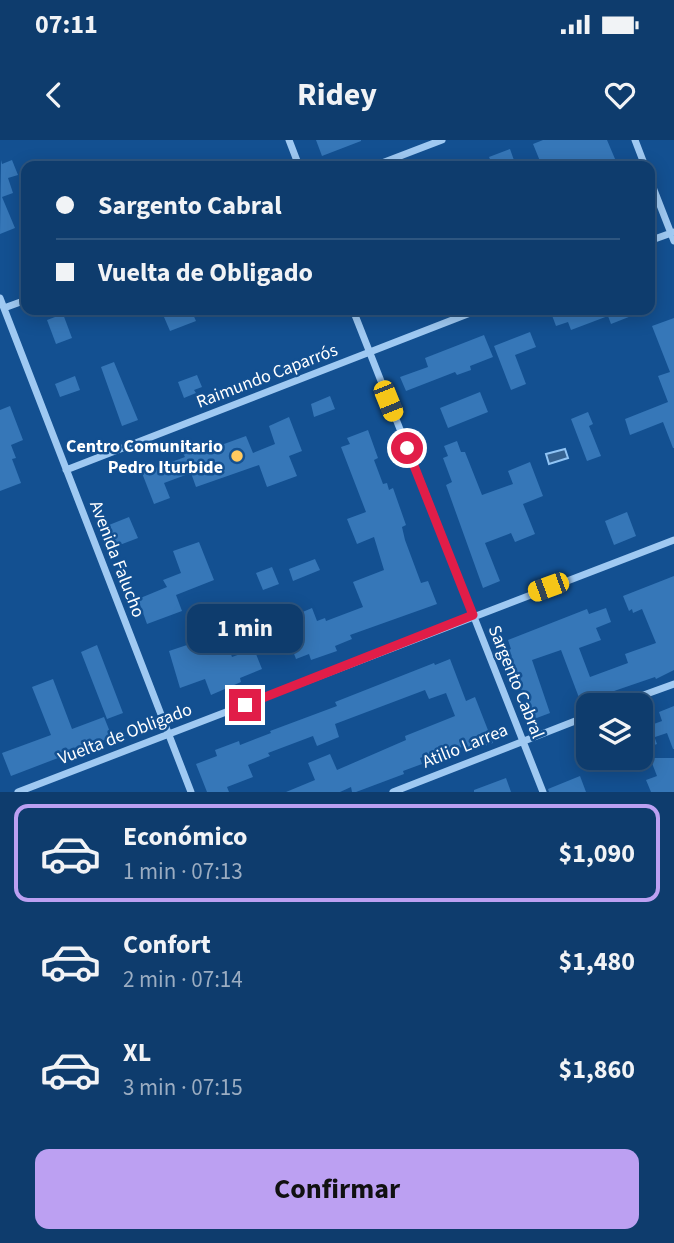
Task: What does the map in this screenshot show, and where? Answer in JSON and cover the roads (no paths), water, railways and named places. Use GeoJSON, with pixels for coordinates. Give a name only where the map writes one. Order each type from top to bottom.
{"type":"FeatureCollection","features":[{"type":"Feature","properties":{"kind":"street"},"geometry":{"type":"LineString","coordinates":[[289,140],[297,161]]}},
{"type":"Feature","properties":{"kind":"street"},"geometry":{"type":"LineString","coordinates":[[387,161],[442,140]]}},
{"type":"Feature","properties":{"kind":"street"},"geometry":{"type":"LineString","coordinates":[[635,140],[643,161]]}},
{"type":"Feature","properties":{"kind":"street"},"geometry":{"type":"LineString","coordinates":[[655,192],[673,235],[655,240]]}},
{"type":"Feature","properties":{"kind":"street","name":"Avenida Falucho"},"geometry":{"type":"LineString","coordinates":[[0,298],[191,792]]}},
{"type":"Feature","properties":{"kind":"street"},"geometry":{"type":"LineString","coordinates":[[4,308],[21,302]]}},
{"type":"Feature","properties":{"kind":"street","name":"Sargento Cabral"},"geometry":{"type":"LineString","coordinates":[[355,315],[543,792]]}},
{"type":"Feature","properties":{"kind":"street","name":"Raimundo Caparrós"},"geometry":{"type":"LineString","coordinates":[[66,470],[465,315]]}},
{"type":"Feature","properties":{"kind":"street","name":"Vuelta de Obligado"},"geometry":{"type":"LineString","coordinates":[[18,792],[674,540]]}},
{"type":"Feature","properties":{"kind":"street"},"geometry":{"type":"LineString","coordinates":[[649,693],[674,684]]}},
{"type":"Feature","properties":{"kind":"street","name":"Atilio Larrea"},"geometry":{"type":"LineString","coordinates":[[393,792],[576,720]]}},
{"type":"Feature","properties":{"kind":"water"},"geometry":{"type":"Polygon","coordinates":[[[565,449],[568,458],[549,464],[546,454],[565,449]]]}},
{"type":"Feature","properties":{"kind":"place","name":"Centro Comunitario Pedro Iturbide"},"geometry":{"type":"Point","coordinates":[237,456]}}]}
